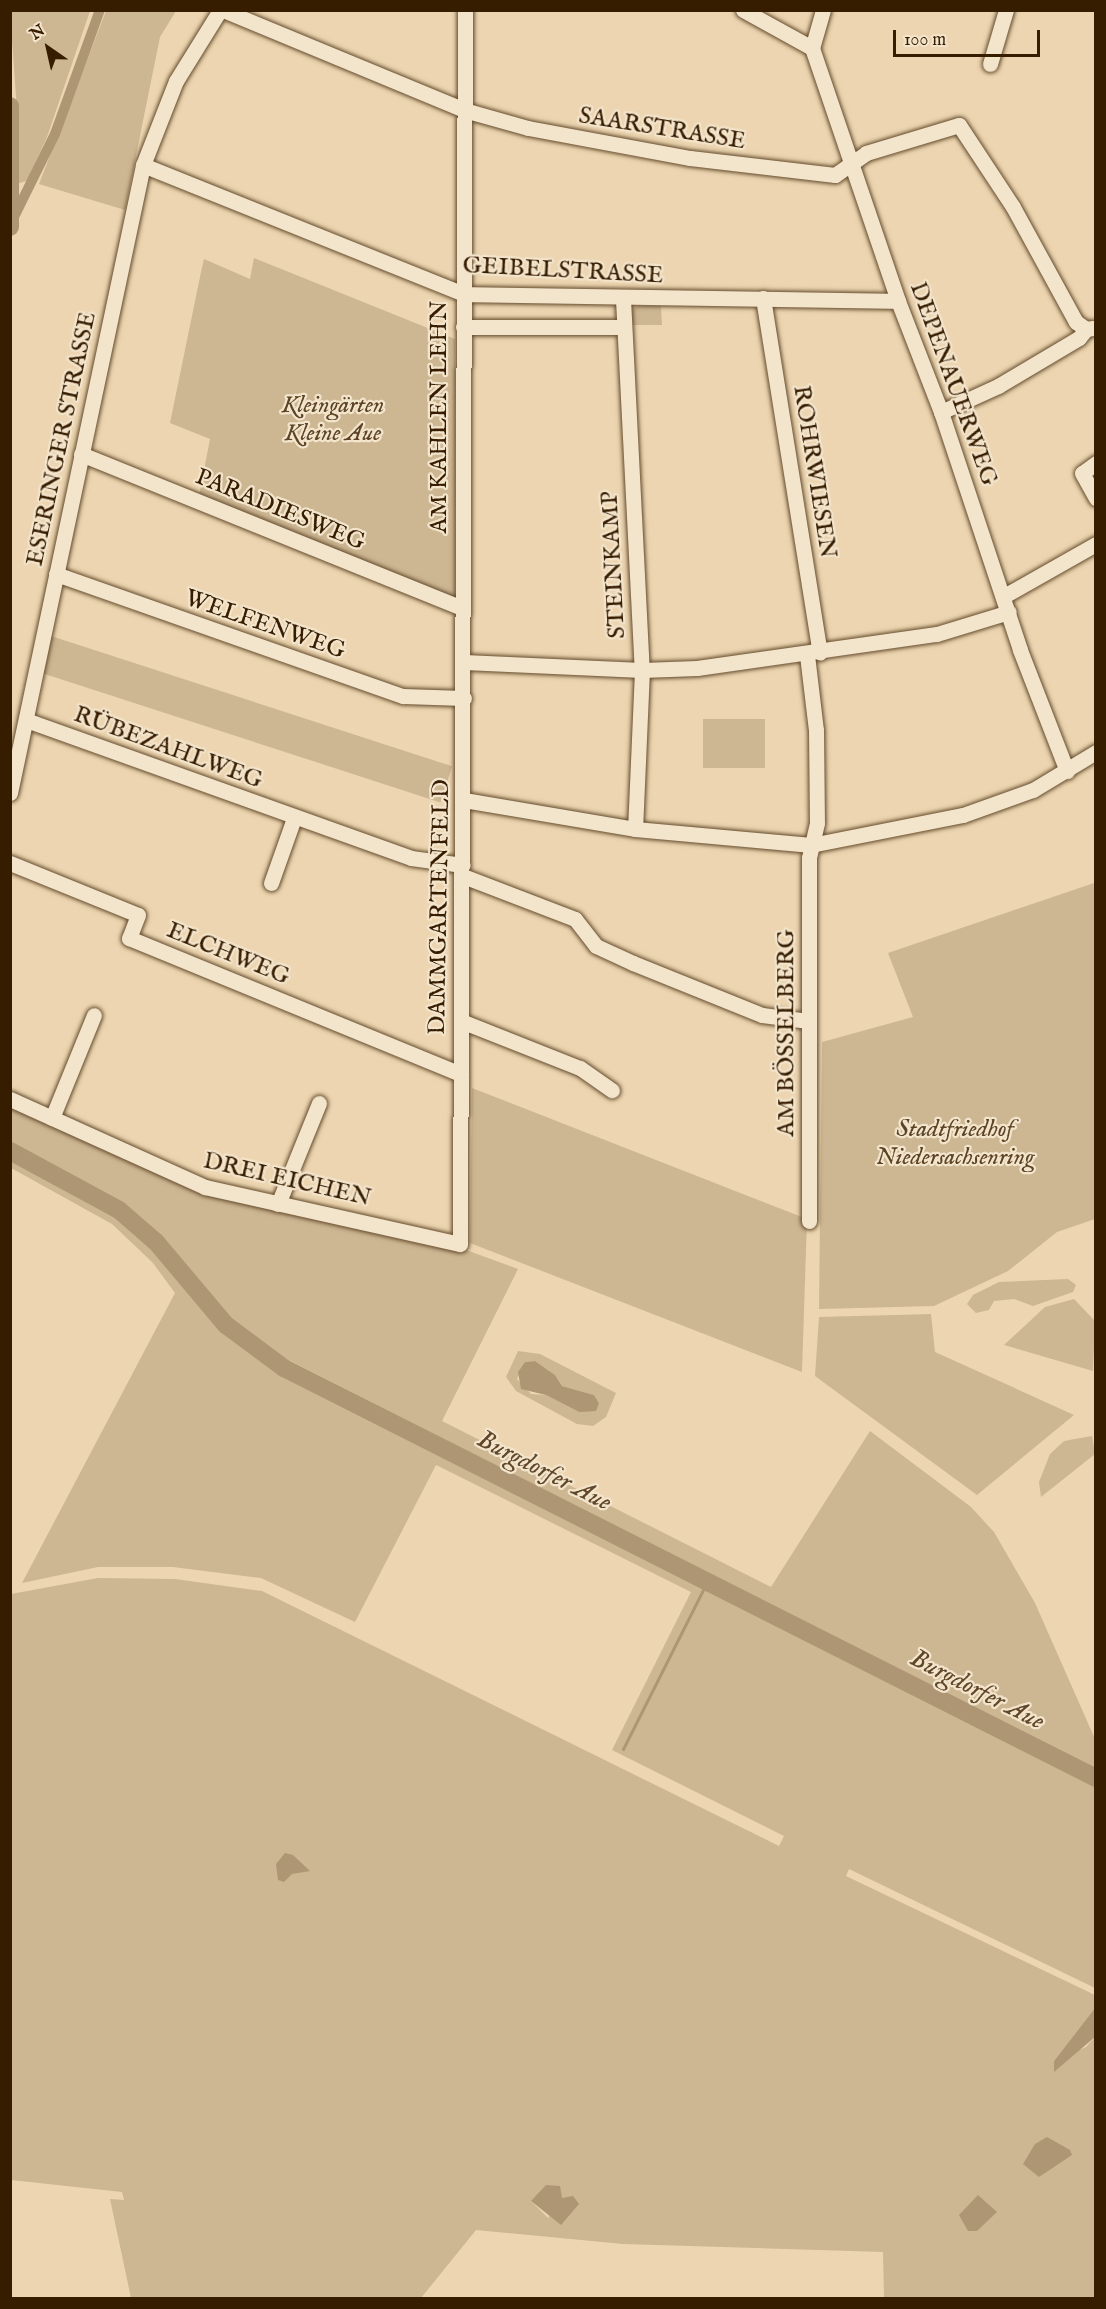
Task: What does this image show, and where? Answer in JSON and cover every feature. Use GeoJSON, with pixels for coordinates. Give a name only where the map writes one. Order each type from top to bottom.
{"type":"FeatureCollection","features":[{"type":"Feature","properties":{"kind":"street","name":"SAARSTRASSE"},"geometry":{"type":"LineString","coordinates":[[222,10],[464,110],[528,129],[690,158],[836,175],[866,153],[959,125],[1013,207],[1076,322],[1091,328]]}},
{"type":"Feature","properties":{"kind":"street","name":"ESERINGER STRASSE"},"geometry":{"type":"LineString","coordinates":[[10,793],[143,165],[176,81],[222,10]]}},
{"type":"Feature","properties":{"kind":"street","name":"AM KAHLEN LEHN"},"geometry":{"type":"LineString","coordinates":[[461,571],[465,10]]}},
{"type":"Feature","properties":{"kind":"street"},"geometry":{"type":"LineString","coordinates":[[743,10],[812,48],[823,10]]}},
{"type":"Feature","properties":{"kind":"street"},"geometry":{"type":"LineString","coordinates":[[990,64],[1006,10]]}},
{"type":"Feature","properties":{"kind":"street","name":"DEPENAUERWEG"},"geometry":{"type":"LineString","coordinates":[[812,48],[898,301],[941,412],[1009,612],[1067,771]]}},
{"type":"Feature","properties":{"kind":"street","name":"GEIBELSTRASSE"},"geometry":{"type":"LineString","coordinates":[[143,165],[464,294],[622,299],[763,298],[898,301]]}},
{"type":"Feature","properties":{"kind":"street","name":"ROHRWIESEN"},"geometry":{"type":"LineString","coordinates":[[763,298],[813,653],[816,730]]}},
{"type":"Feature","properties":{"kind":"street","name":"STEINKAMP"},"geometry":{"type":"LineString","coordinates":[[622,299],[642,670],[635,829]]}},
{"type":"Feature","properties":{"kind":"street"},"geometry":{"type":"LineString","coordinates":[[463,327],[623,327]]}},
{"type":"Feature","properties":{"kind":"street"},"geometry":{"type":"LineString","coordinates":[[941,412],[1039,363],[1091,328]]}},
{"type":"Feature","properties":{"kind":"street","name":"PARADIESWEG"},"geometry":{"type":"LineString","coordinates":[[81,454],[462,609]]}},
{"type":"Feature","properties":{"kind":"street"},"geometry":{"type":"LineString","coordinates":[[1095,463],[1082,473],[1095,498]]}},
{"type":"Feature","properties":{"kind":"street"},"geometry":{"type":"LineString","coordinates":[[1004,596],[1095,544]]}},
{"type":"Feature","properties":{"kind":"street","name":"DAMMGARTENFELD"},"geometry":{"type":"LineString","coordinates":[[460,1244],[464,800],[464,662],[461,571]]}},
{"type":"Feature","properties":{"kind":"street","name":"WELFENWEG"},"geometry":{"type":"LineString","coordinates":[[56,574],[403,696],[464,698]]}},
{"type":"Feature","properties":{"kind":"street"},"geometry":{"type":"LineString","coordinates":[[464,662],[642,670],[813,653],[937,634],[1009,612]]}},
{"type":"Feature","properties":{"kind":"street","name":"RÜBEZAHLWEG"},"geometry":{"type":"LineString","coordinates":[[26,720],[294,818],[411,858],[463,870],[575,918],[596,946],[633,963],[762,1015],[809,1021]]}},
{"type":"Feature","properties":{"kind":"street","name":"AM BÖSSELBERG"},"geometry":{"type":"LineString","coordinates":[[809,1221],[809,1021],[812,845],[817,824],[816,730]]}},
{"type":"Feature","properties":{"kind":"street"},"geometry":{"type":"LineString","coordinates":[[464,800],[635,829],[812,845],[963,815],[1033,790],[1095,752]]}},
{"type":"Feature","properties":{"kind":"street"},"geometry":{"type":"LineString","coordinates":[[271,883],[294,818]]}},
{"type":"Feature","properties":{"kind":"street","name":"ELCHWEG"},"geometry":{"type":"LineString","coordinates":[[10,863],[138,915],[129,938],[461,1074]]}},
{"type":"Feature","properties":{"kind":"street"},"geometry":{"type":"LineString","coordinates":[[52,1118],[94,1015]]}},
{"type":"Feature","properties":{"kind":"street"},"geometry":{"type":"LineString","coordinates":[[461,1021],[580,1068],[612,1090]]}},
{"type":"Feature","properties":{"kind":"street","name":"DREI EICHEN"},"geometry":{"type":"LineString","coordinates":[[10,1099],[205,1187],[460,1244]]}},
{"type":"Feature","properties":{"kind":"street"},"geometry":{"type":"LineString","coordinates":[[278,1204],[319,1103]]}},
{"type":"Feature","properties":{"kind":"green space"},"geometry":{"type":"Polygon","coordinates":[[[10,11],[90,11],[47,137],[27,181],[16,184],[18,125],[10,11]]]}},
{"type":"Feature","properties":{"kind":"green space"},"geometry":{"type":"Polygon","coordinates":[[[106,11],[176,11],[160,37],[125,210],[39,184],[106,11]]]}},
{"type":"Feature","properties":{"kind":"green space","name":"Kleingärten Kleine Aue"},"geometry":{"type":"Polygon","coordinates":[[[254,258],[455,339],[455,600],[199,496],[210,439],[170,423],[204,259],[250,279],[254,258]]]}},
{"type":"Feature","properties":{"kind":"green space"},"geometry":{"type":"Polygon","coordinates":[[[638,306],[661,306],[662,325],[628,325],[628,312],[638,306]]]}},
{"type":"Feature","properties":{"kind":"green space"},"geometry":{"type":"Polygon","coordinates":[[[48,635],[452,766],[440,802],[36,671],[48,635]]]}},
{"type":"Feature","properties":{"kind":"green space"},"geometry":{"type":"Polygon","coordinates":[[[703,719],[765,719],[765,768],[703,768],[703,719]]]}},
{"type":"Feature","properties":{"kind":"green space","name":"Stadtfriedhof Niedersachsenring"},"geometry":{"type":"Polygon","coordinates":[[[1094,883],[1095,1219],[1057,1232],[1008,1271],[934,1306],[819,1309],[822,1042],[913,1017],[888,953],[1094,883]]]}},
{"type":"Feature","properties":{"kind":"green space"},"geometry":{"type":"Polygon","coordinates":[[[472,1088],[807,1219],[802,1372],[470,1243],[472,1088]]]}},
{"type":"Feature","properties":{"kind":"green space"},"geometry":{"type":"Polygon","coordinates":[[[10,1104],[203,1192],[283,1213],[433,1238],[518,1269],[442,1421],[771,1587],[870,1431],[971,1507],[994,1532],[1035,1603],[1095,1739],[1095,1771],[279,1355],[224,1314],[134,1215],[105,1194],[11,1144],[10,1104]]]}},
{"type":"Feature","properties":{"kind":"green space"},"geometry":{"type":"Polygon","coordinates":[[[10,1156],[117,1213],[151,1243],[223,1328],[283,1372],[1095,1782],[1095,1988],[849,1869],[846,1876],[1095,1995],[1095,2008],[1054,2061],[1086,2047],[1095,2037],[1095,2298],[884,2298],[883,2252],[623,2244],[476,2230],[421,2298],[131,2298],[110,2199],[124,2200],[122,2192],[11,2180],[11,1594],[98,1578],[175,1579],[262,1591],[779,1846],[784,1836],[612,1750],[691,1592],[436,1465],[355,1622],[261,1578],[173,1567],[98,1567],[22,1583],[175,1293],[153,1263],[112,1224],[11,1168],[10,1156]],[[558,2192],[531,2201],[548,2218],[562,2198],[558,2192]]]}},
{"type":"Feature","properties":{"kind":"green space"},"geometry":{"type":"Polygon","coordinates":[[[1068,1279],[1076,1285],[1073,1292],[1033,1306],[1014,1299],[994,1301],[989,1310],[976,1313],[967,1304],[973,1295],[999,1282],[1068,1279]]]}},
{"type":"Feature","properties":{"kind":"green space"},"geometry":{"type":"Polygon","coordinates":[[[1074,1299],[1095,1321],[1093,1371],[1004,1345],[1045,1307],[1074,1299]]]}},
{"type":"Feature","properties":{"kind":"green space"},"geometry":{"type":"Polygon","coordinates":[[[931,1314],[935,1352],[1074,1415],[977,1495],[815,1376],[819,1317],[931,1314]]]}},
{"type":"Feature","properties":{"kind":"green space"},"geometry":{"type":"Polygon","coordinates":[[[518,1351],[540,1354],[616,1393],[606,1417],[593,1426],[577,1424],[516,1391],[506,1377],[518,1351]],[[535,1361],[525,1362],[517,1379],[531,1394],[546,1395],[579,1412],[599,1403],[594,1395],[562,1386],[555,1375],[535,1361]]]}},
{"type":"Feature","properties":{"kind":"green space"},"geometry":{"type":"Polygon","coordinates":[[[1092,1436],[1095,1454],[1041,1497],[1039,1482],[1050,1454],[1064,1441],[1092,1436]]]}},
{"type":"Feature","properties":{"kind":"shaded area"},"geometry":{"type":"Polygon","coordinates":[[[535,1361],[555,1375],[562,1386],[594,1395],[599,1403],[596,1411],[579,1412],[546,1395],[521,1389],[518,1372],[525,1362],[535,1361]]]}},
{"type":"Feature","properties":{"kind":"shaded area"},"geometry":{"type":"Polygon","coordinates":[[[285,1853],[293,1855],[310,1871],[292,1874],[284,1882],[278,1880],[276,1864],[285,1853]]]}},
{"type":"Feature","properties":{"kind":"shaded area"},"geometry":{"type":"Polygon","coordinates":[[[1095,2008],[1095,2037],[1054,2072],[1054,2061],[1095,2008]]]}},
{"type":"Feature","properties":{"kind":"shaded area"},"geometry":{"type":"Polygon","coordinates":[[[1047,2137],[1070,2150],[1072,2155],[1039,2177],[1023,2164],[1035,2144],[1047,2137]]]}},
{"type":"Feature","properties":{"kind":"shaded area"},"geometry":{"type":"Polygon","coordinates":[[[546,2185],[560,2186],[562,2198],[573,2196],[579,2204],[561,2225],[531,2201],[546,2185]]]}},
{"type":"Feature","properties":{"kind":"shaded area"},"geometry":{"type":"Polygon","coordinates":[[[978,2195],[997,2212],[977,2231],[968,2231],[959,2215],[978,2195]]]}},
{"type":"Feature","properties":{"kind":"waterway"},"geometry":{"type":"LineString","coordinates":[[12,221],[55,134],[100,10]]}},
{"type":"Feature","properties":{"kind":"waterway","name":"Burgdorfer Aue"},"geometry":{"type":"LineString","coordinates":[[10,106],[10,227]]}},
{"type":"Feature","properties":{"kind":"waterway","name":"Burgdorfer Aue"},"geometry":{"type":"LineString","coordinates":[[10,1151],[119,1210],[156,1242],[226,1325],[284,1368],[1096,1778]]}},
{"type":"Feature","properties":{"kind":"waterway"},"geometry":{"type":"LineString","coordinates":[[623,1749],[707,1582]]}}]}
